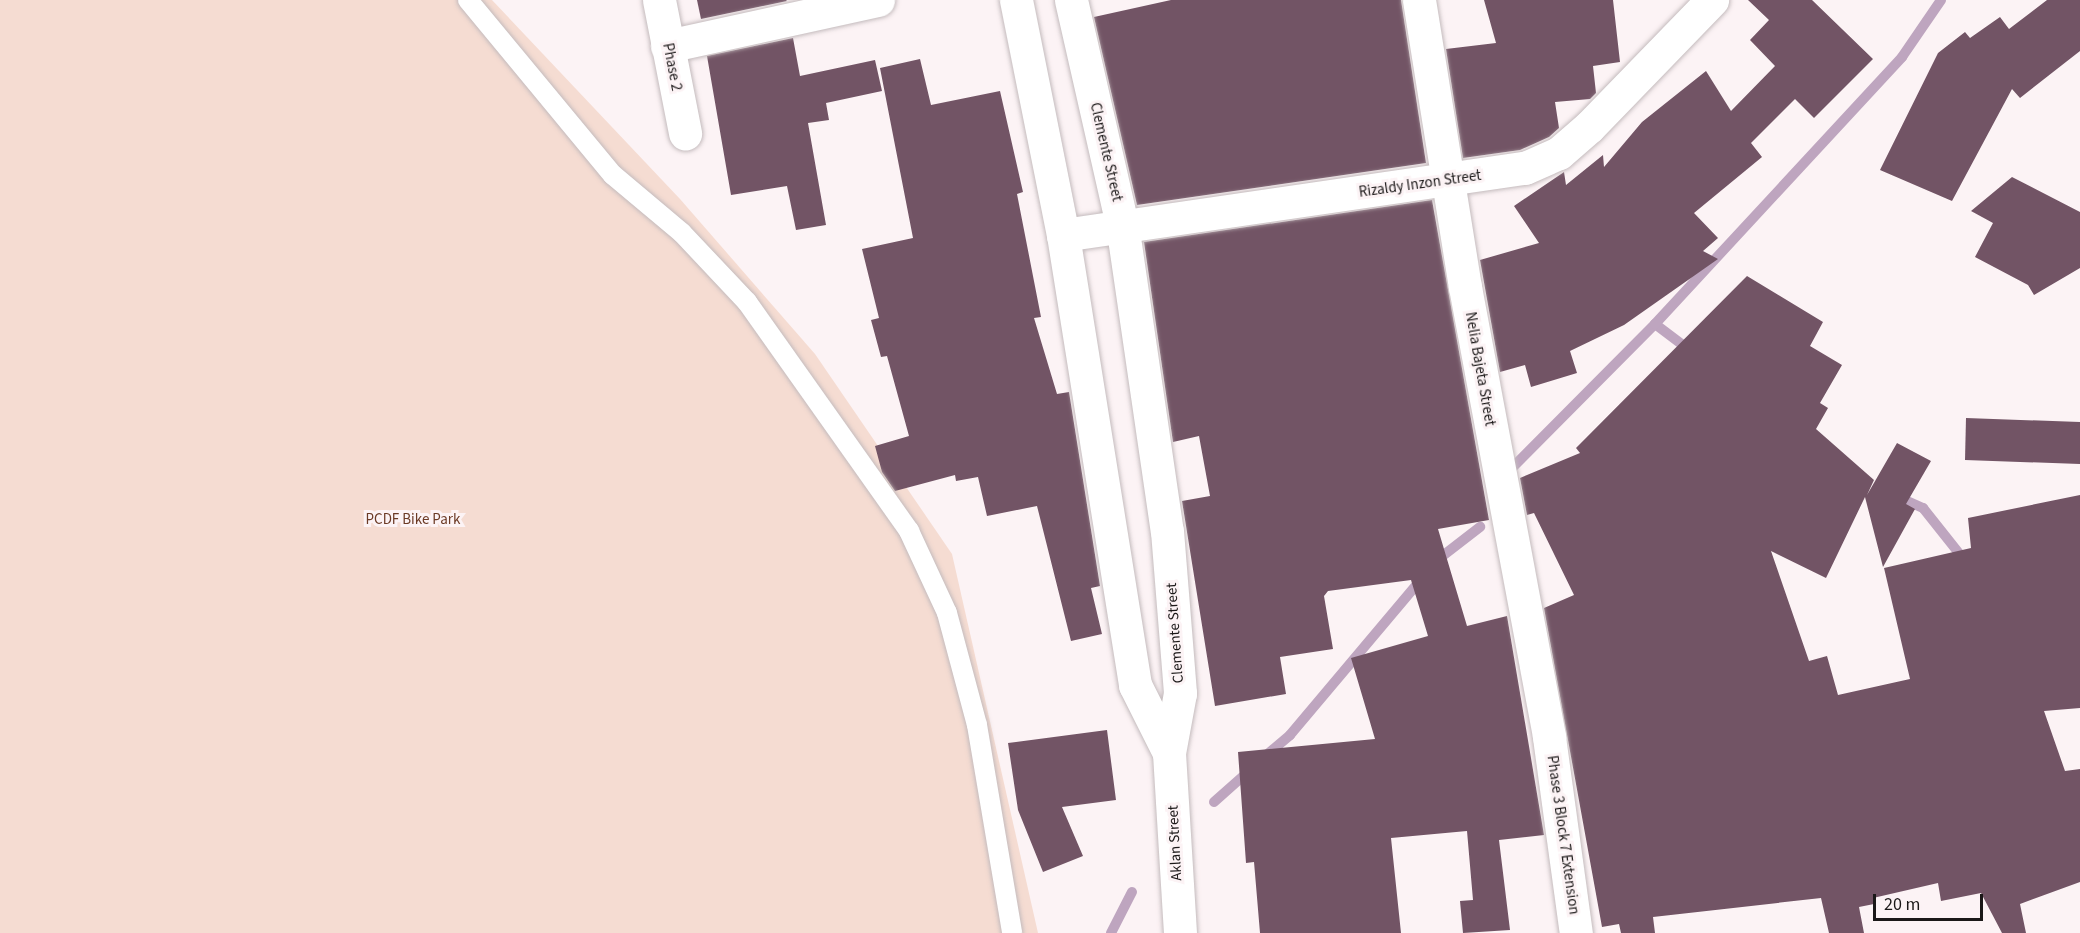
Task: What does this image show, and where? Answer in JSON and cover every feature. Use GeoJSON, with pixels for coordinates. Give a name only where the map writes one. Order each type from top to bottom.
{"type":"FeatureCollection","features":[{"type":"Feature","properties":{"kind":"street","name":"Phase 2"},"geometry":{"type":"LineString","coordinates":[[660,0],[685,133]]}},
{"type":"Feature","properties":{"kind":"street"},"geometry":{"type":"LineString","coordinates":[[667,46],[878,0]]}},
{"type":"Feature","properties":{"kind":"street"},"geometry":{"type":"LineString","coordinates":[[1016,0],[1063,235],[1135,685],[1169,753]]}},
{"type":"Feature","properties":{"kind":"street","name":"Clemente Street"},"geometry":{"type":"LineString","coordinates":[[1071,0],[1122,224],[1167,531],[1180,693],[1169,753]]}},
{"type":"Feature","properties":{"kind":"street","name":"Nelia Bajeta Street"},"geometry":{"type":"LineString","coordinates":[[1419,0],[1448,181],[1550,737]]}},
{"type":"Feature","properties":{"kind":"street","name":"Rizaldy Inzon Street"},"geometry":{"type":"LineString","coordinates":[[1063,235],[1122,224],[1448,181],[1525,168],[1559,153],[1712,0]]}},
{"type":"Feature","properties":{"kind":"street","name":"Phase 3 Block 7 Extension"},"geometry":{"type":"LineString","coordinates":[[1550,737],[1576,933]]}},
{"type":"Feature","properties":{"kind":"street","name":"Aklan Street"},"geometry":{"type":"LineString","coordinates":[[1169,753],[1180,933]]}},
{"type":"Feature","properties":{"kind":"lane"},"geometry":{"type":"LineString","coordinates":[[468,0],[613,175],[682,233],[747,302],[909,531],[947,613],[977,725],[1012,933]]}},
{"type":"Feature","properties":{"kind":"green space","name":"PCDF Bike Park"},"geometry":{"type":"Polygon","coordinates":[[[0,0],[492,0],[680,199],[815,354],[952,554],[1038,933],[0,933],[0,0]]]}},
{"type":"Feature","properties":{"kind":"building"},"geometry":{"type":"Polygon","coordinates":[[[697,0],[786,0],[787,1],[701,19],[697,0]]]}},
{"type":"Feature","properties":{"kind":"building"},"geometry":{"type":"Polygon","coordinates":[[[1171,0],[1401,0],[1426,163],[1137,205],[1094,17],[1171,0]]]}},
{"type":"Feature","properties":{"kind":"building"},"geometry":{"type":"Polygon","coordinates":[[[1484,0],[1613,0],[1620,62],[1593,66],[1596,93],[1590,99],[1555,102],[1559,128],[1549,137],[1520,150],[1463,158],[1446,49],[1496,43],[1484,0]]]}},
{"type":"Feature","properties":{"kind":"building"},"geometry":{"type":"Polygon","coordinates":[[[1748,0],[1812,0],[1873,59],[1814,118],[1795,99],[1751,143],[1762,157],[1694,213],[1718,238],[1703,251],[1718,259],[1624,325],[1570,351],[1577,373],[1531,387],[1525,365],[1500,372],[1480,260],[1539,243],[1514,206],[1564,172],[1566,185],[1603,155],[1604,167],[1642,122],[1706,71],[1731,111],[1775,66],[1750,40],[1769,20],[1748,0]]]}},
{"type":"Feature","properties":{"kind":"building"},"geometry":{"type":"Polygon","coordinates":[[[2047,0],[2080,0],[2080,51],[2020,98],[2012,89],[1952,201],[1880,170],[1938,53],[1965,32],[1970,38],[2000,17],[2009,29],[2047,0]]]}},
{"type":"Feature","properties":{"kind":"building"},"geometry":{"type":"Polygon","coordinates":[[[793,38],[800,76],[875,60],[882,91],[826,103],[829,120],[808,123],[826,225],[796,230],[787,186],[731,195],[707,56],[793,38]]]}},
{"type":"Feature","properties":{"kind":"building"},"geometry":{"type":"Polygon","coordinates":[[[920,59],[931,105],[1000,91],[1023,192],[1017,194],[1041,317],[1034,318],[1057,394],[1069,392],[1100,586],[1091,588],[1102,634],[1071,641],[1037,506],[987,516],[978,477],[956,481],[955,475],[895,491],[882,472],[875,446],[909,436],[887,356],[881,357],[871,320],[879,318],[862,249],[913,238],[880,68],[920,59]]]}},
{"type":"Feature","properties":{"kind":"building"},"geometry":{"type":"Polygon","coordinates":[[[2012,177],[2080,212],[2080,268],[2034,295],[2028,285],[1975,257],[1993,223],[1971,211],[2012,177]]]}},
{"type":"Feature","properties":{"kind":"building"},"geometry":{"type":"Polygon","coordinates":[[[1432,200],[1489,520],[1438,529],[1467,626],[1507,616],[1544,835],[1499,840],[1510,930],[1463,933],[1460,901],[1473,900],[1467,831],[1391,838],[1401,933],[1260,933],[1254,862],[1246,863],[1238,752],[1375,739],[1351,658],[1428,636],[1411,580],[1328,591],[1324,596],[1333,649],[1280,657],[1286,694],[1215,706],[1182,501],[1210,496],[1199,436],[1173,442],[1144,242],[1432,200]]]}},
{"type":"Feature","properties":{"kind":"building"},"geometry":{"type":"Polygon","coordinates":[[[1747,276],[1823,322],[1810,346],[1842,365],[1820,403],[1828,408],[1816,429],[1874,480],[1867,495],[1897,443],[1931,461],[1906,504],[1915,509],[1883,567],[1865,497],[1826,578],[1771,551],[1809,661],[1827,656],[1838,695],[1910,679],[1884,568],[1971,548],[1968,518],[2080,495],[2080,708],[2044,711],[2065,771],[2080,769],[2080,882],[2020,904],[2026,933],[2002,933],[1981,893],[1941,901],[1938,883],[1873,898],[1874,904],[1859,907],[1864,933],[1829,933],[1821,898],[1653,917],[1655,933],[1621,933],[1619,924],[1602,927],[1544,608],[1574,595],[1534,513],[1527,515],[1520,478],[1580,453],[1576,448],[1747,276]]]}},
{"type":"Feature","properties":{"kind":"building"},"geometry":{"type":"Polygon","coordinates":[[[1966,418],[2080,422],[2080,464],[1965,460],[1966,418]]]}},
{"type":"Feature","properties":{"kind":"building"},"geometry":{"type":"Polygon","coordinates":[[[1107,730],[1116,800],[1062,807],[1083,856],[1043,872],[1018,810],[1008,743],[1107,730]]]}},
{"type":"Feature","properties":{"kind":"waterway"},"geometry":{"type":"LineString","coordinates":[[1511,469],[1655,324],[1902,57],[1941,0]]}},
{"type":"Feature","properties":{"kind":"waterway"},"geometry":{"type":"LineString","coordinates":[[1655,324],[1692,352]]}},
{"type":"Feature","properties":{"kind":"waterway"},"geometry":{"type":"LineString","coordinates":[[1896,496],[1923,508],[1966,562]]}},
{"type":"Feature","properties":{"kind":"waterway"},"geometry":{"type":"LineString","coordinates":[[1436,561],[1480,527]]}},
{"type":"Feature","properties":{"kind":"waterway"},"geometry":{"type":"LineString","coordinates":[[1264,757],[1290,735],[1422,578]]}},
{"type":"Feature","properties":{"kind":"waterway"},"geometry":{"type":"LineString","coordinates":[[1214,802],[1250,770]]}},
{"type":"Feature","properties":{"kind":"waterway"},"geometry":{"type":"LineString","coordinates":[[1111,933],[1132,892]]}}]}
